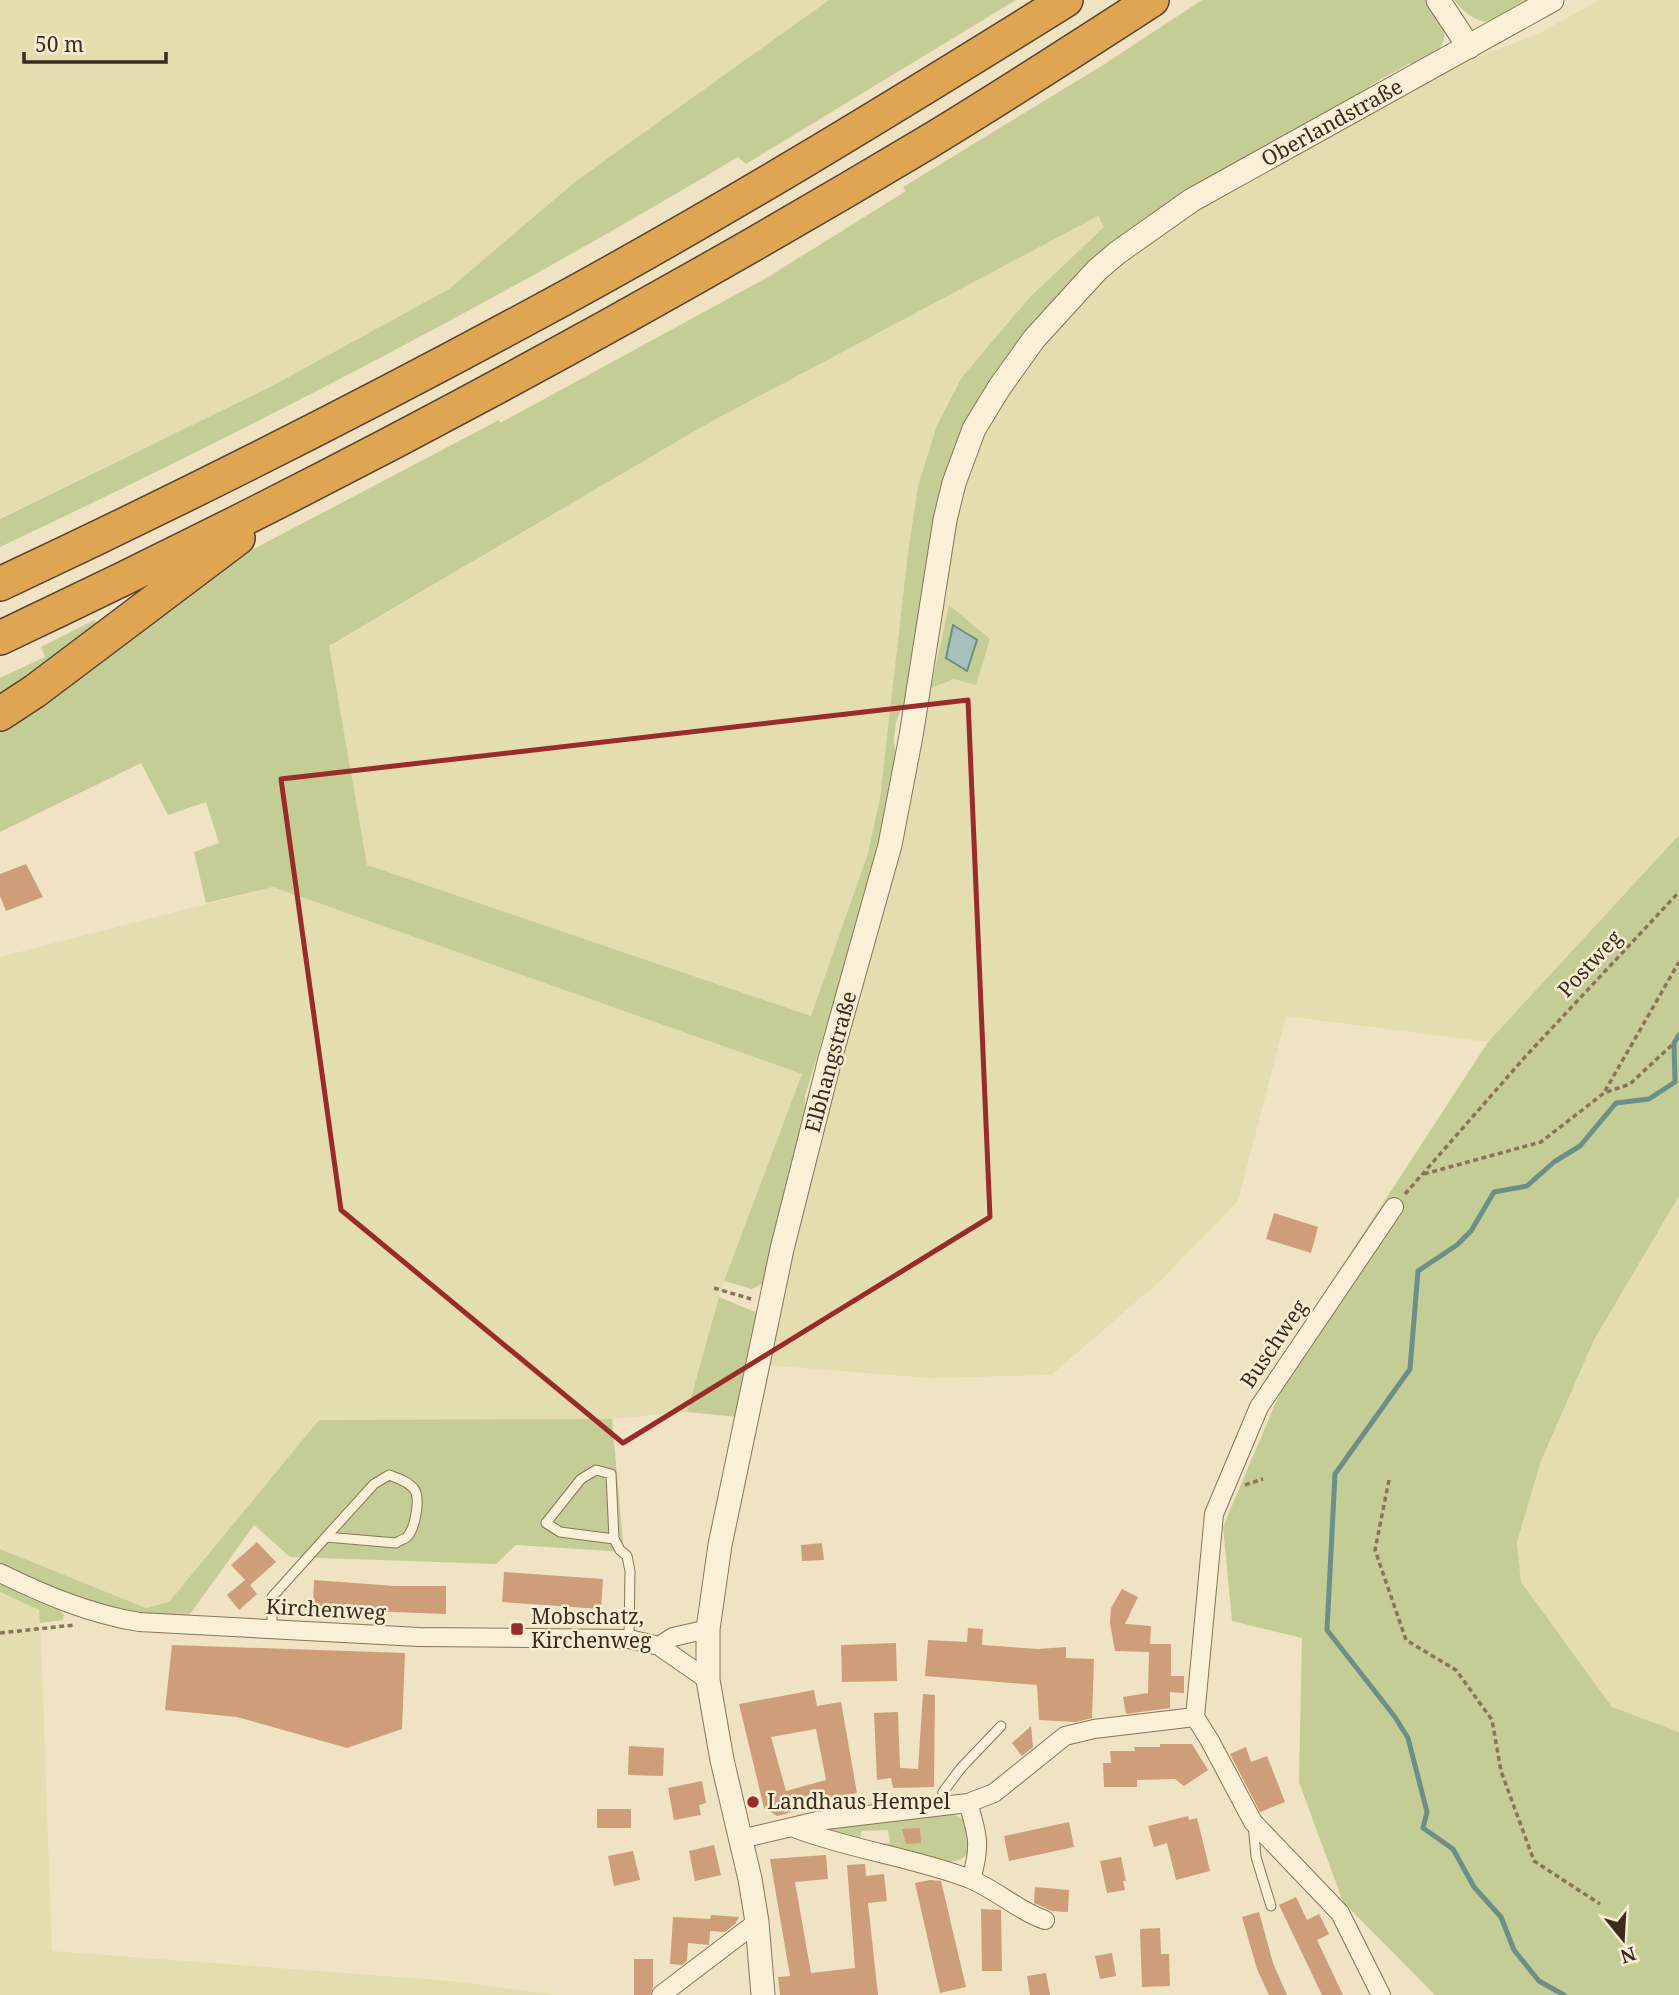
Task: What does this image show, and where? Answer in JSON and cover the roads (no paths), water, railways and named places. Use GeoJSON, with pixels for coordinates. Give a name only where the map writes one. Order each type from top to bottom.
{"type":"FeatureCollection","features":[{"type":"Feature","properties":{"kind":"highway"},"geometry":{"type":"LineString","coordinates":[[0,584],[315,430],[527,319],[908,99],[1066,0]]}},
{"type":"Feature","properties":{"kind":"highway"},"geometry":{"type":"LineString","coordinates":[[0,638],[295,493],[547,362],[932,140],[1152,0]]}},
{"type":"Feature","properties":{"kind":"highway"},"geometry":{"type":"LineString","coordinates":[[0,714],[295,493]]}},
{"type":"Feature","properties":{"kind":"street"},"geometry":{"type":"LineString","coordinates":[[1438,0],[1469,47]]}},
{"type":"Feature","properties":{"kind":"street","name":"Oberlandstraße"},"geometry":{"type":"LineString","coordinates":[[1117,253],[1192,200],[1552,0]]}},
{"type":"Feature","properties":{"kind":"street","name":"Elbhangstraße"},"geometry":{"type":"LineString","coordinates":[[763,1995],[757,1922],[708,1681],[708,1629],[720,1545],[770,1305],[830,1059],[890,845],[911,736],[945,520],[954,483],[974,429],[999,388],[1034,340],[1097,270],[1117,253]]}},
{"type":"Feature","properties":{"kind":"street","name":"Buschweg"},"geometry":{"type":"LineString","coordinates":[[1195,1717],[1214,1514],[1259,1407],[1394,1207]]}},
{"type":"Feature","properties":{"kind":"street","name":"Kirchenweg"},"geometry":{"type":"LineString","coordinates":[[0,1573],[34,1590],[97,1614],[139,1622],[419,1637],[629,1639],[659,1646],[708,1681]]}},
{"type":"Feature","properties":{"kind":"street"},"geometry":{"type":"LineString","coordinates":[[659,1646],[673,1637],[708,1629]]}},
{"type":"Feature","properties":{"kind":"street"},"geometry":{"type":"LineString","coordinates":[[741,1839],[817,1821],[968,1803],[994,1793],[1065,1736],[1094,1729],[1195,1717],[1253,1822],[1340,1913],[1381,1995]]}},
{"type":"Feature","properties":{"kind":"street"},"geometry":{"type":"LineString","coordinates":[[968,1803],[978,1834],[979,1849],[971,1880]]}},
{"type":"Feature","properties":{"kind":"street"},"geometry":{"type":"LineString","coordinates":[[794,1828],[971,1880],[1031,1915],[1045,1920]]}},
{"type":"Feature","properties":{"kind":"street"},"geometry":{"type":"LineString","coordinates":[[662,1995],[757,1922]]}},
{"type":"Feature","properties":{"kind":"lane"},"geometry":{"type":"LineString","coordinates":[[614,1539],[560,1532],[546,1523],[581,1479],[596,1470],[611,1474],[614,1539],[627,1556],[630,1571],[629,1639]]}},
{"type":"Feature","properties":{"kind":"lane"},"geometry":{"type":"LineString","coordinates":[[272,1630],[272,1597],[326,1537],[374,1485],[389,1475],[414,1489],[418,1502],[411,1531],[406,1538],[396,1543],[326,1537]]}},
{"type":"Feature","properties":{"kind":"lane"},"geometry":{"type":"LineString","coordinates":[[942,1805],[943,1792],[961,1768],[1001,1726]]}},
{"type":"Feature","properties":{"kind":"lane"},"geometry":{"type":"LineString","coordinates":[[1253,1822],[1256,1857],[1271,1906]]}},
{"type":"Feature","properties":{"kind":"water"},"geometry":{"type":"Polygon","coordinates":[[[953,625],[977,640],[967,671],[946,658],[953,625]]]}},
{"type":"Feature","properties":{"kind":"waterway"},"geometry":{"type":"LineString","coordinates":[[1564,1995],[1539,1981],[1514,1950],[1501,1917],[1474,1887],[1453,1849],[1423,1828],[1427,1812],[1408,1738],[1395,1717],[1327,1630],[1335,1474],[1410,1369],[1418,1271],[1457,1245],[1471,1231],[1494,1192],[1527,1186],[1554,1162],[1580,1146],[1616,1103],[1649,1099],[1675,1082],[1674,1043],[1679,1035]]}},
{"type":"Feature","properties":{"kind":"place","name":"Mobschatz, Kirchenweg"},"geometry":{"type":"Point","coordinates":[517,1629]}},
{"type":"Feature","properties":{"kind":"place","name":"Landhaus Hempel"},"geometry":{"type":"Point","coordinates":[753,1802]}}]}
